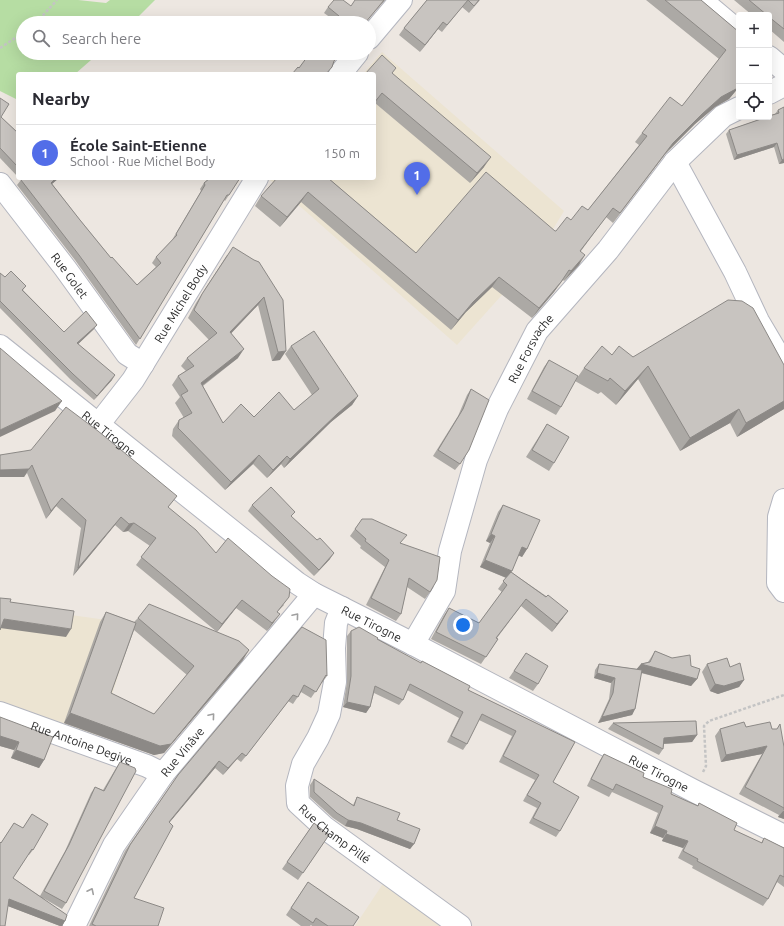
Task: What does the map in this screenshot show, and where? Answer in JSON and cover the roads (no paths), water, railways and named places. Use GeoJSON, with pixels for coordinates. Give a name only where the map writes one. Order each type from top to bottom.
{"type":"FeatureCollection","features":[{"type":"Feature","properties":{"kind":"street"},"geometry":{"type":"LineString","coordinates":[[376,30],[401,0]]}},
{"type":"Feature","properties":{"kind":"street"},"geometry":{"type":"LineString","coordinates":[[700,0],[736,30]]}},
{"type":"Feature","properties":{"kind":"street"},"geometry":{"type":"LineString","coordinates":[[342,72],[351,60]]}},
{"type":"Feature","properties":{"kind":"street"},"geometry":{"type":"LineString","coordinates":[[772,60],[784,70]]}},
{"type":"Feature","properties":{"kind":"street"},"geometry":{"type":"LineString","coordinates":[[772,91],[784,85]]}},
{"type":"Feature","properties":{"kind":"street","name":"Rue Forsvache"},"geometry":{"type":"LineString","coordinates":[[413,644],[444,591],[450,551],[476,460],[497,409],[537,331],[608,250],[675,162],[723,116],[736,110]]}},
{"type":"Feature","properties":{"kind":"street"},"geometry":{"type":"LineString","coordinates":[[675,162],[735,272],[758,321],[784,365]]}},
{"type":"Feature","properties":{"kind":"street","name":"Rue Michel Body"},"geometry":{"type":"LineString","coordinates":[[98,425],[133,380],[256,180]]}},
{"type":"Feature","properties":{"kind":"street","name":"Rue Golet"},"geometry":{"type":"LineString","coordinates":[[0,184],[65,268],[127,354],[143,364]]}},
{"type":"Feature","properties":{"kind":"street","name":"Rue Tirogne"},"geometry":{"type":"LineString","coordinates":[[0,346],[298,583],[314,594],[784,836]]}},
{"type":"Feature","properties":{"kind":"street"},"geometry":{"type":"LineString","coordinates":[[784,500],[779,517],[778,584],[784,591]]}},
{"type":"Feature","properties":{"kind":"street","name":"Rue Vinâve"},"geometry":{"type":"LineString","coordinates":[[74,926],[114,845],[163,774],[314,594]]}},
{"type":"Feature","properties":{"kind":"street","name":"Rue Champ Pillé"},"geometry":{"type":"LineString","coordinates":[[342,608],[336,623],[334,648],[335,682],[329,714],[318,738],[303,764],[297,786],[298,803],[325,828],[460,926]]}},
{"type":"Feature","properties":{"kind":"street","name":"Rue Antoine Degive"},"geometry":{"type":"LineString","coordinates":[[0,713],[146,766],[163,774]]}},
{"type":"Feature","properties":{"kind":"place","name":"École Saint-Etienne"},"geometry":{"type":"Point","coordinates":[417,195]}}]}
